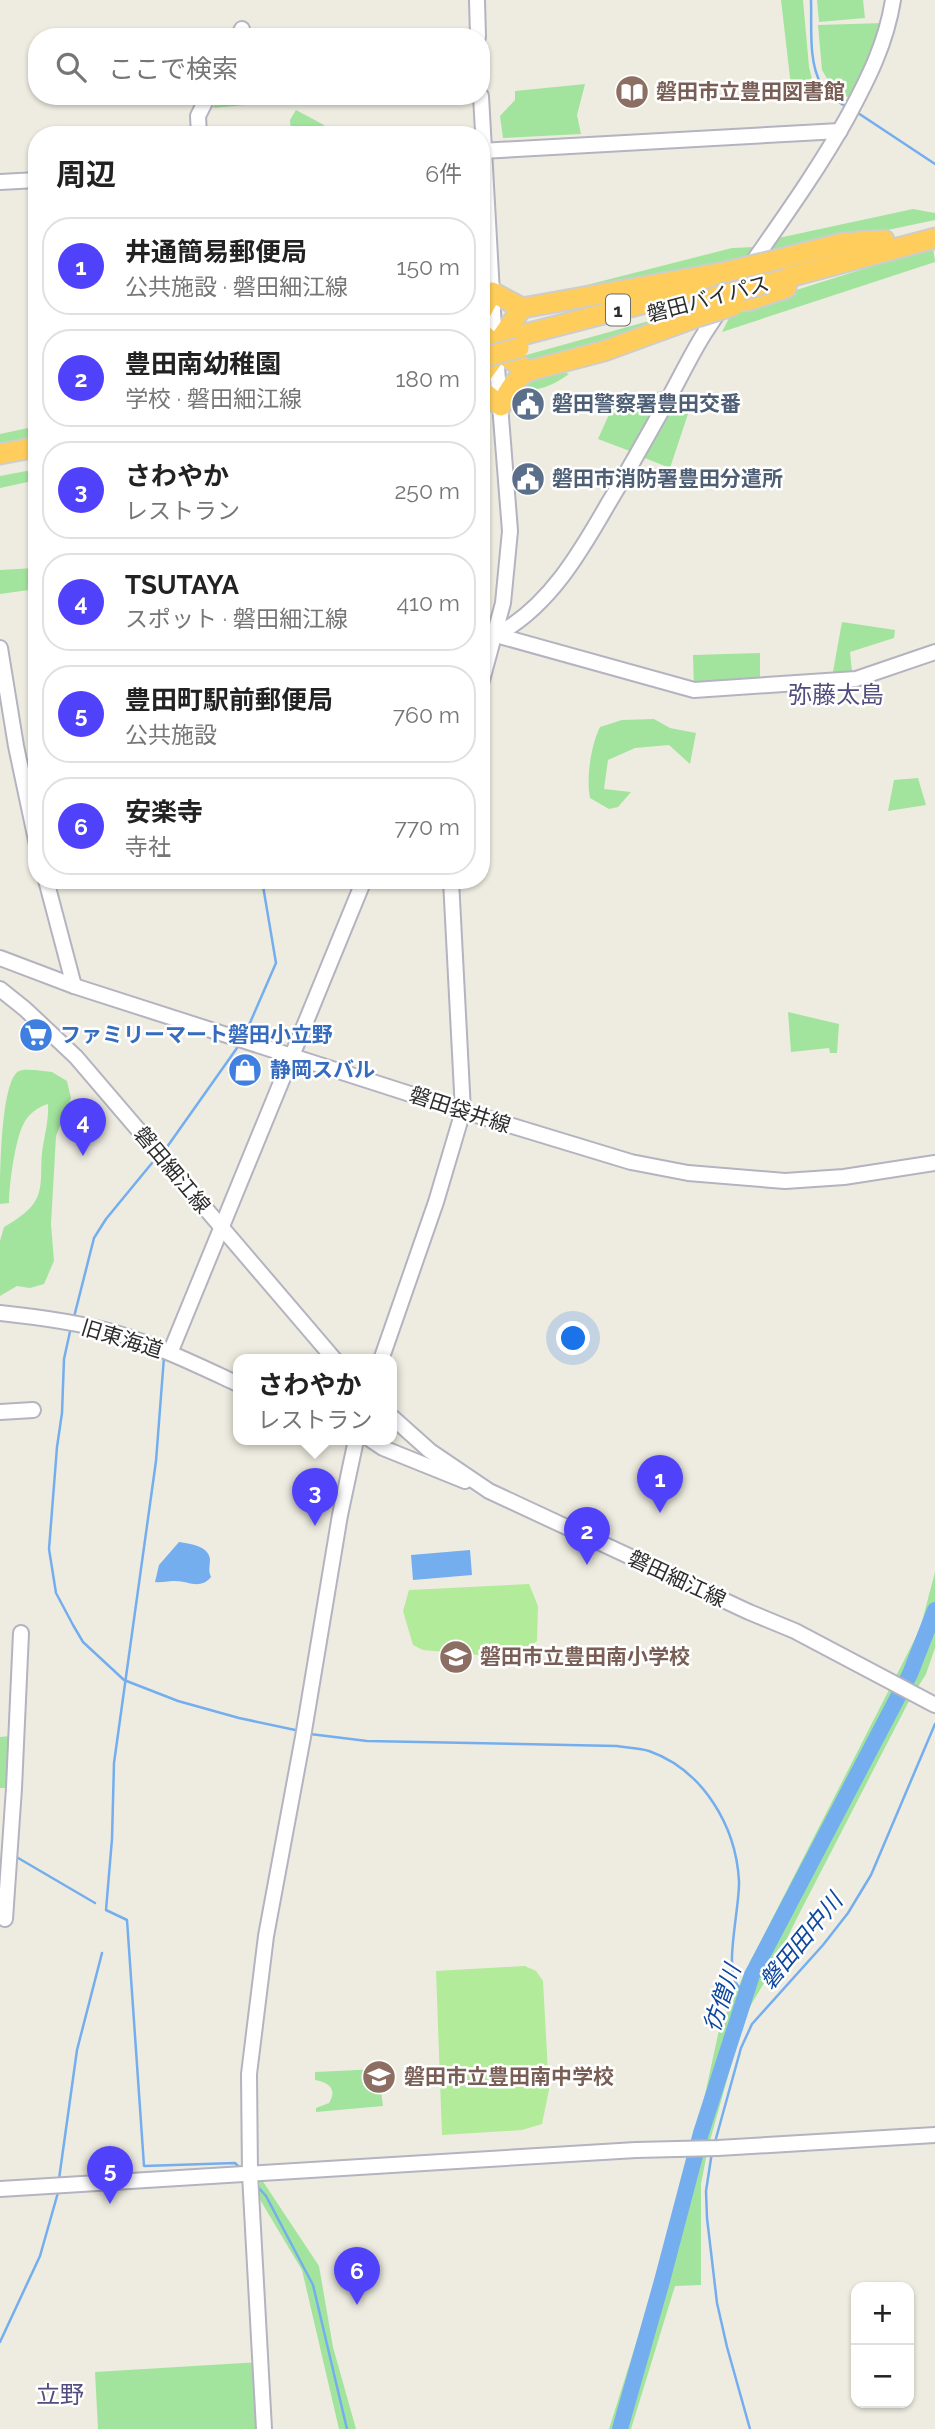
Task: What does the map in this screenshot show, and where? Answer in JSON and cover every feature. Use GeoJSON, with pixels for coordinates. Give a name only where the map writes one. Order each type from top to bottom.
{"type":"FeatureCollection","features":[{"type":"Feature","properties":{"kind":"highway","name":"磐田バイパス"},"geometry":{"type":"LineString","coordinates":[[490,348],[701,309],[772,271],[931,233]]}},
{"type":"Feature","properties":{"kind":"highway"},"geometry":{"type":"LineString","coordinates":[[490,296],[492,292],[522,308],[772,271],[843,243],[883,246]]}},
{"type":"Feature","properties":{"kind":"highway"},"geometry":{"type":"LineString","coordinates":[[490,397],[501,406],[511,386],[519,376],[528,371],[604,351],[701,309],[746,301],[839,271],[883,246]]}},
{"type":"Feature","properties":{"kind":"highway","name":"磐田バイパス"},"geometry":{"type":"LineString","coordinates":[[518,342],[722,278]]}},
{"type":"Feature","properties":{"kind":"highway"},"geometry":{"type":"LineString","coordinates":[[490,344],[522,308]]}},
{"type":"Feature","properties":{"kind":"highway"},"geometry":{"type":"LineString","coordinates":[[490,351],[507,357],[528,371]]}},
{"type":"Feature","properties":{"kind":"highway"},"geometry":{"type":"LineString","coordinates":[[0,454],[28,449]]}},
{"type":"Feature","properties":{"kind":"highway"},"geometry":{"type":"LineString","coordinates":[[0,467],[28,461]]}},
{"type":"Feature","properties":{"kind":"street"},"geometry":{"type":"LineString","coordinates":[[477,0],[478,28]]}},
{"type":"Feature","properties":{"kind":"street"},"geometry":{"type":"LineString","coordinates":[[496,635],[515,625],[537,605],[587,540],[703,335],[811,179],[840,131],[880,53],[893,0]]}},
{"type":"Feature","properties":{"kind":"street"},"geometry":{"type":"LineString","coordinates":[[199,126],[198,116],[204,105]]}},
{"type":"Feature","properties":{"kind":"street"},"geometry":{"type":"LineString","coordinates":[[481,105],[482,126]]}},
{"type":"Feature","properties":{"kind":"street"},"geometry":{"type":"LineString","coordinates":[[490,151],[840,131]]}},
{"type":"Feature","properties":{"kind":"street"},"geometry":{"type":"LineString","coordinates":[[0,182],[28,180]]}},
{"type":"Feature","properties":{"kind":"street"},"geometry":{"type":"LineString","coordinates":[[490,264],[490,311]]}},
{"type":"Feature","properties":{"kind":"street"},"geometry":{"type":"LineString","coordinates":[[490,364],[501,406],[510,531],[503,603],[490,655]]}},
{"type":"Feature","properties":{"kind":"street"},"geometry":{"type":"LineString","coordinates":[[496,635],[694,690],[856,679],[935,652]]}},
{"type":"Feature","properties":{"kind":"street"},"geometry":{"type":"LineString","coordinates":[[0,648],[28,803]]}},
{"type":"Feature","properties":{"kind":"street"},"geometry":{"type":"LineString","coordinates":[[48,889],[74,986]]}},
{"type":"Feature","properties":{"kind":"street"},"geometry":{"type":"LineString","coordinates":[[170,1353],[360,889]]}},
{"type":"Feature","properties":{"kind":"street"},"geometry":{"type":"LineString","coordinates":[[383,1354],[436,1202],[463,1111],[451,889]]}},
{"type":"Feature","properties":{"kind":"street","name":"磐田袋井線"},"geometry":{"type":"LineString","coordinates":[[0,958],[74,986],[631,1162],[723,1177],[785,1181],[844,1177],[935,1163]]}},
{"type":"Feature","properties":{"kind":"street","name":"磐田細江線"},"geometry":{"type":"LineString","coordinates":[[0,989],[76,1057],[329,1354]]}},
{"type":"Feature","properties":{"kind":"street","name":"旧東海道"},"geometry":{"type":"LineString","coordinates":[[0,1313],[113,1332],[170,1353],[233,1382]]}},
{"type":"Feature","properties":{"kind":"street"},"geometry":{"type":"LineString","coordinates":[[0,1412],[33,1410]]}},
{"type":"Feature","properties":{"kind":"street","name":"磐田細江線"},"geometry":{"type":"LineString","coordinates":[[397,1421],[430,1451],[489,1491],[795,1631],[935,1705]]}},
{"type":"Feature","properties":{"kind":"street"},"geometry":{"type":"LineString","coordinates":[[264,2429],[250,2174],[249,2074],[266,1936],[340,1515],[355,1445]]}},
{"type":"Feature","properties":{"kind":"street"},"geometry":{"type":"LineString","coordinates":[[378,1445],[489,1491]]}},
{"type":"Feature","properties":{"kind":"street"},"geometry":{"type":"LineString","coordinates":[[5,1919],[15,1788],[21,1633]]}},
{"type":"Feature","properties":{"kind":"street"},"geometry":{"type":"LineString","coordinates":[[0,2189],[935,2135]]}},
{"type":"Feature","properties":{"kind":"green space"},"geometry":{"type":"Polygon","coordinates":[[[781,0],[803,0],[809,67],[817,99],[792,95],[781,0]]]}},
{"type":"Feature","properties":{"kind":"green space"},"geometry":{"type":"Polygon","coordinates":[[[817,0],[863,0],[865,18],[819,22],[817,0]]]}},
{"type":"Feature","properties":{"kind":"green space"},"geometry":{"type":"Polygon","coordinates":[[[883,23],[852,100],[832,87],[822,70],[818,25],[883,23]]]}},
{"type":"Feature","properties":{"kind":"green space"},"geometry":{"type":"Polygon","coordinates":[[[585,84],[577,115],[581,134],[503,138],[500,116],[515,100],[515,91],[585,84]]]}},
{"type":"Feature","properties":{"kind":"green space"},"geometry":{"type":"Polygon","coordinates":[[[214,105],[246,105],[213,108],[214,105]]]}},
{"type":"Feature","properties":{"kind":"green space"},"geometry":{"type":"Polygon","coordinates":[[[296,110],[324,125],[290,126],[290,120],[296,110]]]}},
{"type":"Feature","properties":{"kind":"green space"},"geometry":{"type":"Polygon","coordinates":[[[913,209],[935,213],[935,220],[760,257],[769,240],[913,209]]]}},
{"type":"Feature","properties":{"kind":"green space"},"geometry":{"type":"Polygon","coordinates":[[[754,247],[743,262],[569,296],[571,289],[732,248],[754,247]]]}},
{"type":"Feature","properties":{"kind":"green space"},"geometry":{"type":"Polygon","coordinates":[[[933,247],[935,262],[722,332],[733,310],[933,247]]]}},
{"type":"Feature","properties":{"kind":"green space"},"geometry":{"type":"Polygon","coordinates":[[[678,313],[677,319],[531,364],[519,357],[678,313]]]}},
{"type":"Feature","properties":{"kind":"green space"},"geometry":{"type":"Polygon","coordinates":[[[561,371],[569,374],[543,388],[523,389],[517,386],[530,378],[561,371]]]}},
{"type":"Feature","properties":{"kind":"green space"},"geometry":{"type":"Polygon","coordinates":[[[669,390],[635,453],[598,439],[616,399],[669,390]]]}},
{"type":"Feature","properties":{"kind":"green space"},"geometry":{"type":"Polygon","coordinates":[[[667,400],[690,408],[670,468],[637,455],[667,400]]]}},
{"type":"Feature","properties":{"kind":"green space"},"geometry":{"type":"Polygon","coordinates":[[[28,428],[28,442],[0,447],[0,434],[28,428]]]}},
{"type":"Feature","properties":{"kind":"green space"},"geometry":{"type":"Polygon","coordinates":[[[28,471],[28,482],[0,488],[0,476],[28,471]]]}},
{"type":"Feature","properties":{"kind":"green space"},"geometry":{"type":"Polygon","coordinates":[[[28,568],[28,590],[0,594],[0,570],[28,568]]]}},
{"type":"Feature","properties":{"kind":"green space"},"geometry":{"type":"Polygon","coordinates":[[[842,622],[895,630],[894,638],[850,652],[852,672],[832,677],[842,622]]]}},
{"type":"Feature","properties":{"kind":"green space"},"geometry":{"type":"Polygon","coordinates":[[[760,653],[760,685],[694,690],[693,655],[760,653]]]}},
{"type":"Feature","properties":{"kind":"green space"},"geometry":{"type":"Polygon","coordinates":[[[654,719],[670,728],[696,733],[690,764],[669,745],[635,748],[608,760],[604,789],[631,792],[618,807],[609,809],[590,798],[590,762],[600,727],[622,720],[654,719]]]}},
{"type":"Feature","properties":{"kind":"green space"},"geometry":{"type":"Polygon","coordinates":[[[918,778],[926,805],[888,811],[894,780],[918,778]]]}},
{"type":"Feature","properties":{"kind":"green space"},"geometry":{"type":"Polygon","coordinates":[[[788,1012],[839,1024],[837,1053],[830,1053],[829,1048],[791,1052],[788,1012]]]}},
{"type":"Feature","properties":{"kind":"green space"},"geometry":{"type":"Polygon","coordinates":[[[19,1071],[52,1072],[67,1081],[71,1098],[56,1136],[51,1224],[54,1261],[44,1284],[30,1288],[17,1286],[0,1296],[0,1241],[4,1227],[28,1210],[37,1197],[48,1104],[34,1112],[23,1125],[13,1163],[9,1203],[0,1204],[5,1111],[13,1078],[19,1071]]]}},
{"type":"Feature","properties":{"kind":"green space"},"geometry":{"type":"Polygon","coordinates":[[[935,1572],[935,1648],[926,1674],[908,1703],[770,1973],[745,2015],[708,2148],[701,2184],[701,2285],[675,2286],[631,2429],[609,2429],[644,2318],[704,2099],[719,2030],[745,1972],[920,1629],[935,1572]]]}},
{"type":"Feature","properties":{"kind":"green space"},"geometry":{"type":"Polygon","coordinates":[[[529,1584],[538,1606],[537,1641],[514,1658],[423,1650],[413,1645],[403,1611],[409,1590],[529,1584]]]}},
{"type":"Feature","properties":{"kind":"green space"},"geometry":{"type":"Polygon","coordinates":[[[10,1736],[10,1788],[0,1788],[0,1737],[10,1736]]]}},
{"type":"Feature","properties":{"kind":"green space"},"geometry":{"type":"Polygon","coordinates":[[[525,1966],[536,1971],[543,1981],[549,2090],[542,2124],[522,2130],[442,2135],[436,1971],[525,1966]]]}},
{"type":"Feature","properties":{"kind":"green space"},"geometry":{"type":"Polygon","coordinates":[[[378,2069],[383,2106],[316,2112],[316,2108],[329,2103],[332,2090],[328,2084],[315,2080],[315,2072],[378,2069]]]}},
{"type":"Feature","properties":{"kind":"green space"},"geometry":{"type":"Polygon","coordinates":[[[260,2177],[319,2266],[333,2347],[356,2429],[339,2429],[302,2270],[259,2198],[260,2177]]]}},
{"type":"Feature","properties":{"kind":"green space"},"geometry":{"type":"Polygon","coordinates":[[[260,2362],[265,2429],[98,2429],[95,2372],[260,2362]]]}},
{"type":"Feature","properties":{"kind":"water"},"geometry":{"type":"Polygon","coordinates":[[[179,1542],[198,1546],[209,1554],[211,1577],[207,1581],[198,1584],[155,1582],[159,1565],[179,1542]]]}},
{"type":"Feature","properties":{"kind":"water"},"geometry":{"type":"Polygon","coordinates":[[[470,1550],[472,1575],[413,1580],[411,1555],[470,1550]]]}},
{"type":"Feature","properties":{"kind":"waterway"},"geometry":{"type":"LineString","coordinates":[[811,0],[812,43],[817,75],[826,91],[846,107]]}},
{"type":"Feature","properties":{"kind":"waterway"},"geometry":{"type":"LineString","coordinates":[[855,111],[935,164]]}},
{"type":"Feature","properties":{"kind":"waterway"},"geometry":{"type":"LineString","coordinates":[[246,1032],[276,963],[264,889]]}},
{"type":"Feature","properties":{"kind":"waterway"},"geometry":{"type":"LineString","coordinates":[[301,1054],[334,972]]}},
{"type":"Feature","properties":{"kind":"waterway"},"geometry":{"type":"LineString","coordinates":[[167,1147],[237,1048]]}},
{"type":"Feature","properties":{"kind":"waterway"},"geometry":{"type":"LineString","coordinates":[[271,1125],[297,1063]]}},
{"type":"Feature","properties":{"kind":"waterway"},"geometry":{"type":"LineString","coordinates":[[74,1317],[94,1238],[106,1219],[152,1163]]}},
{"type":"Feature","properties":{"kind":"waterway"},"geometry":{"type":"LineString","coordinates":[[71,1327],[64,1359],[62,1413],[49,1549],[56,1593],[73,1625],[83,1642],[124,1680],[178,1701],[300,1731]]}},
{"type":"Feature","properties":{"kind":"waterway"},"geometry":{"type":"LineString","coordinates":[[164,1357],[156,1461],[114,1763],[112,1839],[106,1910],[127,1920],[144,2166],[235,2163],[240,2168]]}},
{"type":"Feature","properties":{"kind":"waterway","name":"彷僧川"},"geometry":{"type":"LineString","coordinates":[[620,2429],[701,2133],[752,1975],[910,1674],[935,1610]]}},
{"type":"Feature","properties":{"kind":"waterway","name":"磐田田中川"},"geometry":{"type":"LineString","coordinates":[[715,2142],[741,2048],[752,2024],[848,1913],[871,1875],[935,1724]]}},
{"type":"Feature","properties":{"kind":"waterway"},"geometry":{"type":"LineString","coordinates":[[310,1734],[367,1741],[617,1746],[649,1751],[668,1760],[685,1772],[713,1802],[731,1840],[739,1881],[732,1949],[733,1974],[737,1984],[747,1995]]}},
{"type":"Feature","properties":{"kind":"waterway"},"geometry":{"type":"LineString","coordinates":[[13,1855],[95,1903]]}},
{"type":"Feature","properties":{"kind":"waterway"},"geometry":{"type":"LineString","coordinates":[[59,2179],[77,2050],[102,1953]]}},
{"type":"Feature","properties":{"kind":"waterway","name":"磐田田中川"},"geometry":{"type":"LineString","coordinates":[[712,2152],[706,2191],[717,2303],[750,2429]]}},
{"type":"Feature","properties":{"kind":"waterway"},"geometry":{"type":"LineString","coordinates":[[257,2186],[266,2196],[313,2285],[347,2429]]}},
{"type":"Feature","properties":{"kind":"waterway"},"geometry":{"type":"LineString","coordinates":[[0,2342],[40,2256],[59,2189]]}},
{"type":"Feature","properties":{"kind":"place","name":"磐田市立豊田図書館"},"geometry":{"type":"Point","coordinates":[632,92]}},
{"type":"Feature","properties":{"kind":"place","name":"磐田警察署豊田交番"},"geometry":{"type":"Point","coordinates":[528,404]}},
{"type":"Feature","properties":{"kind":"place","name":"磐田市消防署豊田分遣所"},"geometry":{"type":"Point","coordinates":[528,479]}},
{"type":"Feature","properties":{"kind":"place","name":"ファミリーマート磐田小立野"},"geometry":{"type":"Point","coordinates":[36,1035]}},
{"type":"Feature","properties":{"kind":"place","name":"静岡スバル"},"geometry":{"type":"Point","coordinates":[245,1070]}},
{"type":"Feature","properties":{"kind":"place","name":"TSUTAYA"},"geometry":{"type":"Point","coordinates":[83,1156]}},
{"type":"Feature","properties":{"kind":"place","name":"井通簡易郵便局"},"geometry":{"type":"Point","coordinates":[660,1513]}},
{"type":"Feature","properties":{"kind":"place","name":"さわやか"},"geometry":{"type":"Point","coordinates":[315,1526]}},
{"type":"Feature","properties":{"kind":"place","name":"豊田南幼稚園"},"geometry":{"type":"Point","coordinates":[587,1565]}},
{"type":"Feature","properties":{"kind":"place","name":"磐田市立豊田南小学校"},"geometry":{"type":"Point","coordinates":[456,1657]}},
{"type":"Feature","properties":{"kind":"place","name":"磐田市立豊田南中学校"},"geometry":{"type":"Point","coordinates":[379,2077]}},
{"type":"Feature","properties":{"kind":"place","name":"豊田町駅前郵便局"},"geometry":{"type":"Point","coordinates":[110,2204]}},
{"type":"Feature","properties":{"kind":"place","name":"安楽寺"},"geometry":{"type":"Point","coordinates":[357,2305]}},
{"type":"Feature","properties":{"kind":"district","name":"弥藤太島"},"geometry":{"type":"Point","coordinates":[836,695]}},
{"type":"Feature","properties":{"kind":"district","name":"立野"},"geometry":{"type":"Point","coordinates":[60,2395]}}]}
